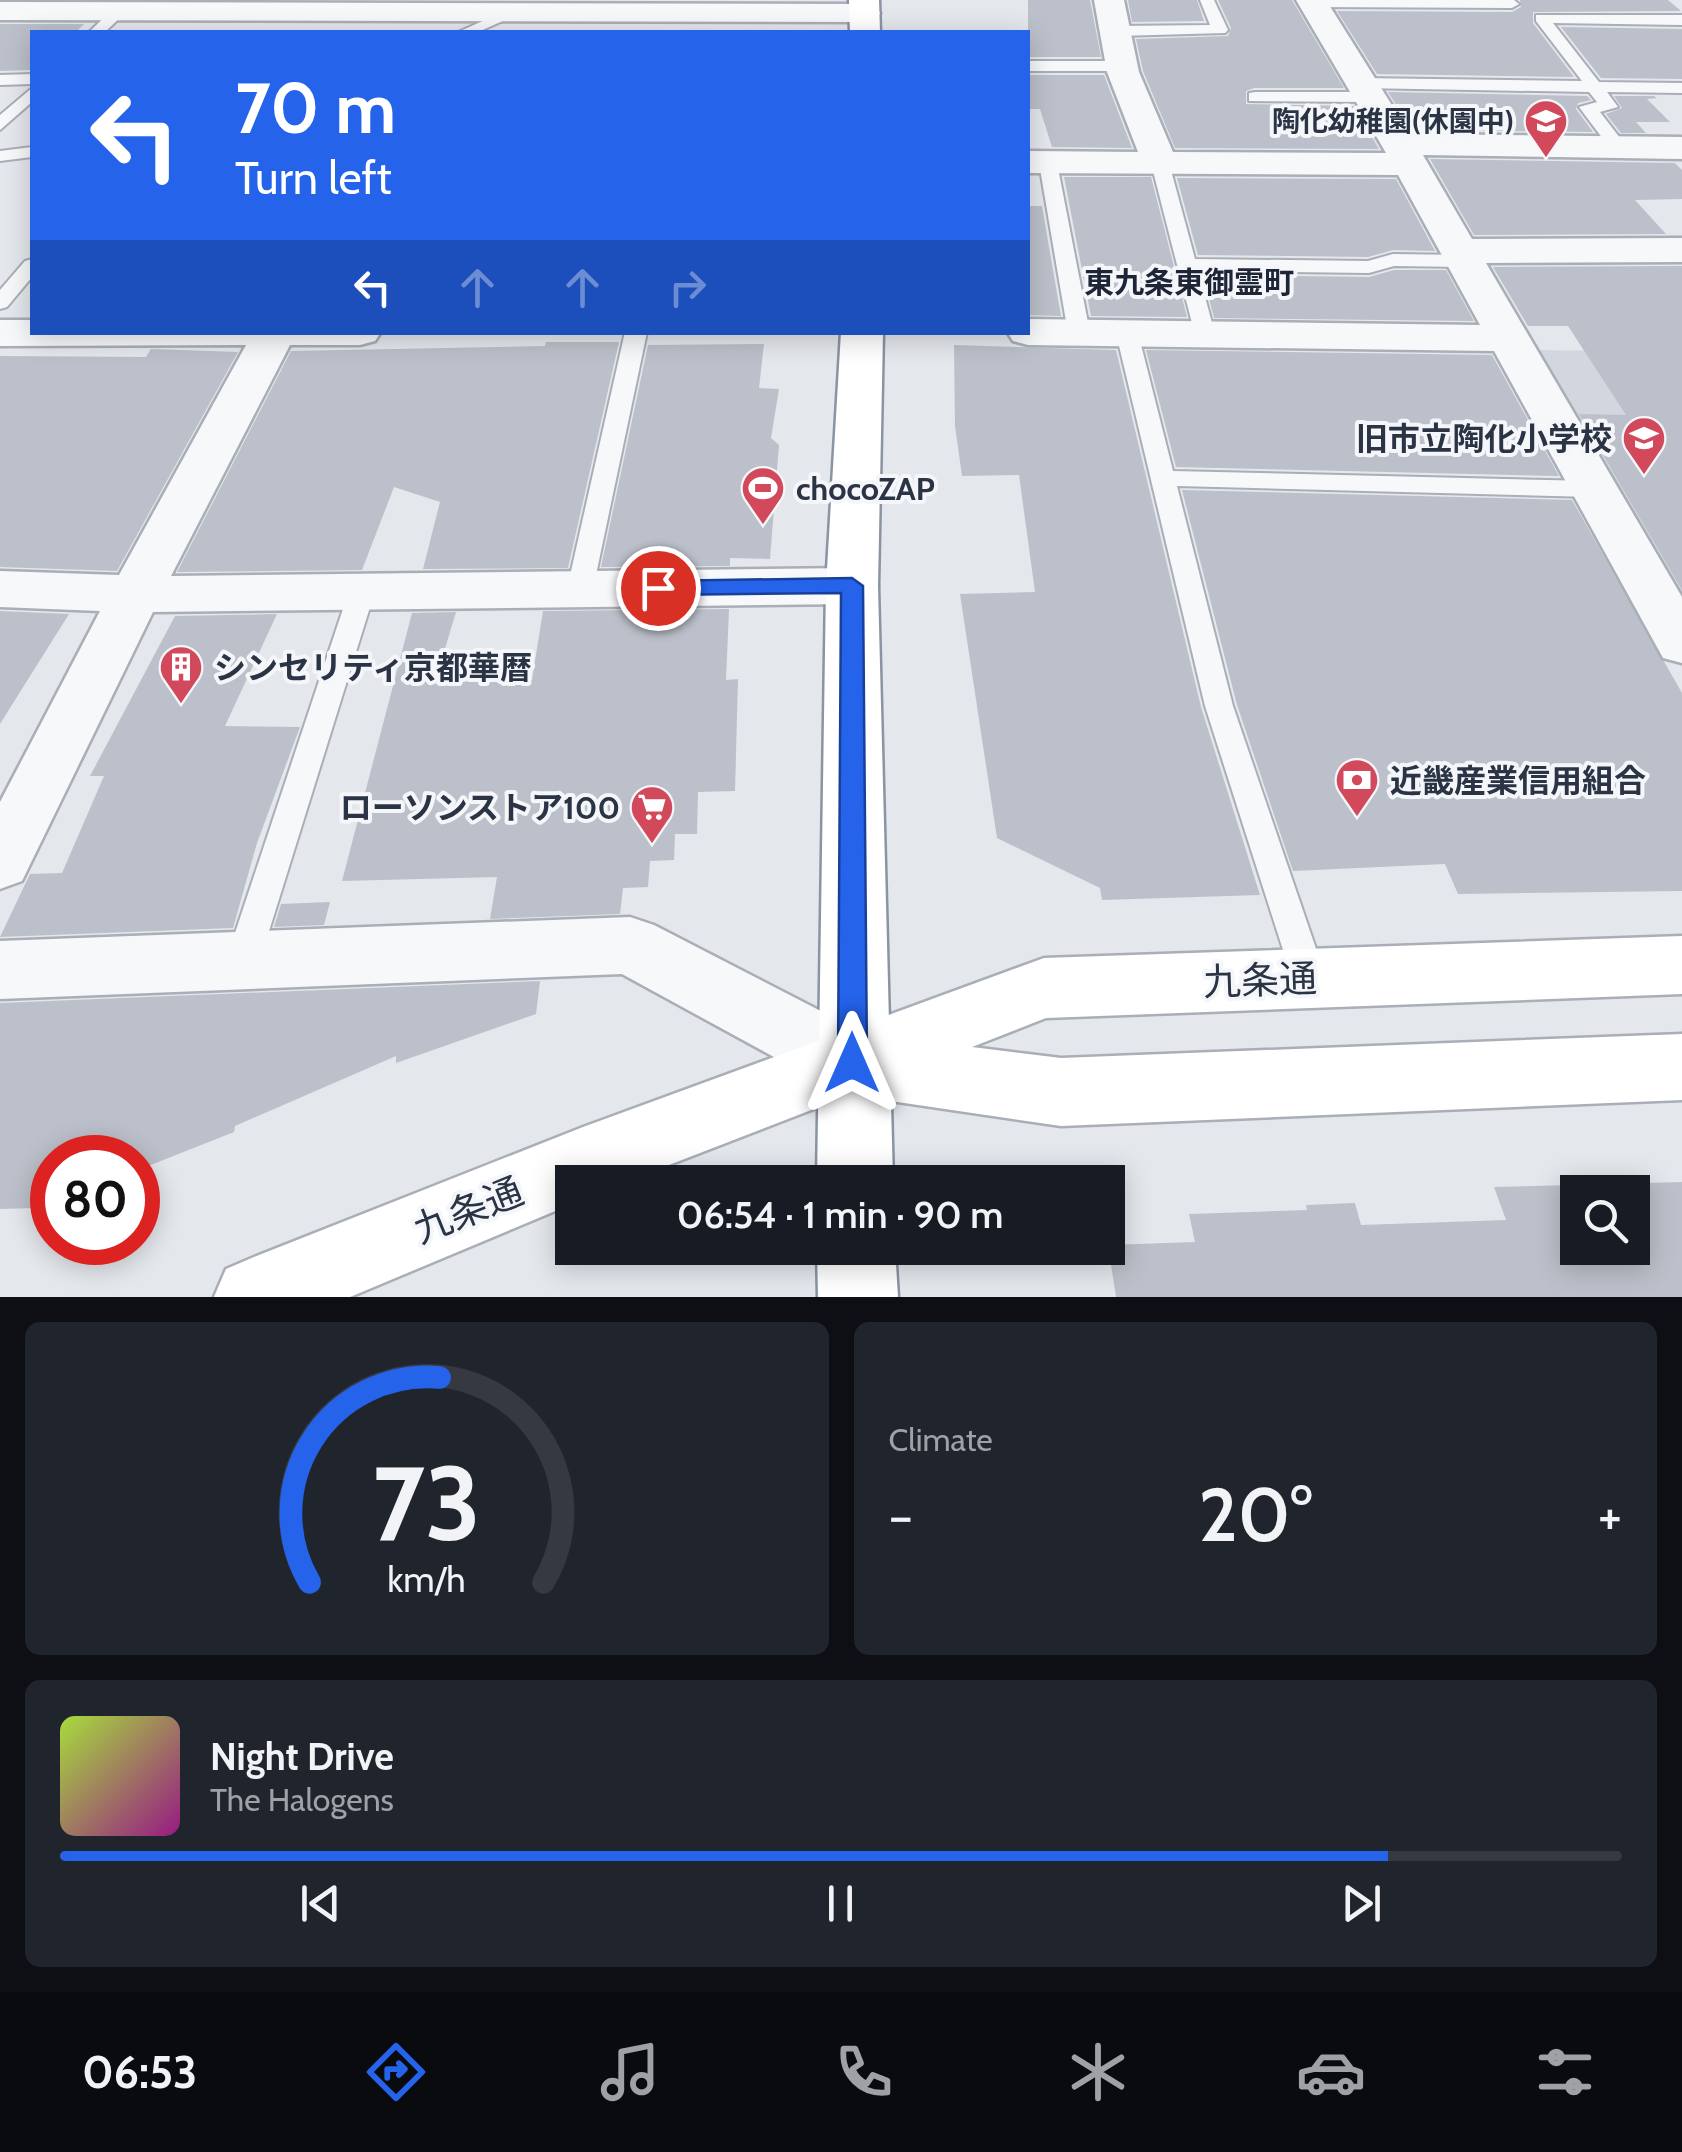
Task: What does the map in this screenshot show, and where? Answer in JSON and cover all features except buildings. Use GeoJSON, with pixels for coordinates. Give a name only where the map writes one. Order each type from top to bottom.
{"type":"FeatureCollection","features":[{"type":"Feature","properties":{"kind":"main road"},"geometry":{"type":"LineString","coordinates":[[855,1165],[852,586],[862,335]]}},
{"type":"Feature","properties":{"kind":"main road","name":"九条通"},"geometry":{"type":"LineString","coordinates":[[254,1297],[583,1163],[1044,988],[1682,965]]}},
{"type":"Feature","properties":{"kind":"main road","name":"九条通"},"geometry":{"type":"LineString","coordinates":[[852,1063],[1060,1092],[1682,1067]]}},
{"type":"Feature","properties":{"kind":"main road"},"geometry":{"type":"LineString","coordinates":[[857,1265],[858,1297]]}},
{"type":"Feature","properties":{"kind":"street"},"geometry":{"type":"LineString","coordinates":[[523,12],[561,0]]}},
{"type":"Feature","properties":{"kind":"street"},"geometry":{"type":"LineString","coordinates":[[1311,1],[1404,154],[1682,644]]}},
{"type":"Feature","properties":{"kind":"street"},"geometry":{"type":"LineString","coordinates":[[0,11],[45,6],[254,22],[523,12],[865,15]]}},
{"type":"Feature","properties":{"kind":"street"},"geometry":{"type":"LineString","coordinates":[[1113,16],[1122,66],[1160,163]]}},
{"type":"Feature","properties":{"kind":"street"},"geometry":{"type":"LineString","coordinates":[[1038,162],[1160,163],[1682,148]]}},
{"type":"Feature","properties":{"kind":"street"},"geometry":{"type":"LineString","coordinates":[[1461,256],[1682,250]]}},
{"type":"Feature","properties":{"kind":"street"},"geometry":{"type":"LineString","coordinates":[[1030,332],[1506,338]]}},
{"type":"Feature","properties":{"kind":"street"},"geometry":{"type":"LineString","coordinates":[[0,333],[30,333]]}},
{"type":"Feature","properties":{"kind":"street"},"geometry":{"type":"LineString","coordinates":[[0,863],[135,594],[273,335]]}},
{"type":"Feature","properties":{"kind":"street"},"geometry":{"type":"LineString","coordinates":[[0,589],[135,594],[852,586]]}},
{"type":"Feature","properties":{"kind":"street"},"geometry":{"type":"LineString","coordinates":[[0,970],[630,945],[852,1063]]}},
{"type":"Feature","properties":{"kind":"lane"},"geometry":{"type":"LineString","coordinates":[[1113,16],[1220,30],[1207,0]]}},
{"type":"Feature","properties":{"kind":"lane"},"geometry":{"type":"LineString","coordinates":[[1311,1],[1512,4]]}},
{"type":"Feature","properties":{"kind":"lane"},"geometry":{"type":"LineString","coordinates":[[98,30],[119,11]]}},
{"type":"Feature","properties":{"kind":"lane"},"geometry":{"type":"LineString","coordinates":[[472,30],[523,12]]}},
{"type":"Feature","properties":{"kind":"lane"},"geometry":{"type":"LineString","coordinates":[[1618,147],[1587,107],[1610,107],[1541,18],[1682,20]]}},
{"type":"Feature","properties":{"kind":"lane"},"geometry":{"type":"LineString","coordinates":[[1030,66],[1122,66]]}},
{"type":"Feature","properties":{"kind":"lane"},"geometry":{"type":"LineString","coordinates":[[0,80],[30,79]]}},
{"type":"Feature","properties":{"kind":"lane"},"geometry":{"type":"LineString","coordinates":[[1255,97],[1365,90],[1682,88]]}},
{"type":"Feature","properties":{"kind":"lane"},"geometry":{"type":"LineString","coordinates":[[0,126],[30,95]]}},
{"type":"Feature","properties":{"kind":"lane"},"geometry":{"type":"LineString","coordinates":[[0,156],[30,152]]}},
{"type":"Feature","properties":{"kind":"lane"},"geometry":{"type":"LineString","coordinates":[[1038,162],[1080,333]]}},
{"type":"Feature","properties":{"kind":"lane"},"geometry":{"type":"LineString","coordinates":[[1160,163],[1204,334]]}},
{"type":"Feature","properties":{"kind":"lane"},"geometry":{"type":"LineString","coordinates":[[1187,264],[1369,267],[1393,260],[1461,256]]}},
{"type":"Feature","properties":{"kind":"lane"},"geometry":{"type":"LineString","coordinates":[[0,303],[30,267]]}},
{"type":"Feature","properties":{"kind":"lane"},"geometry":{"type":"LineString","coordinates":[[1128,333],[1220,706],[1309,978]]}},
{"type":"Feature","properties":{"kind":"lane"},"geometry":{"type":"LineString","coordinates":[[580,589],[635,335]]}},
{"type":"Feature","properties":{"kind":"lane"},"geometry":{"type":"LineString","coordinates":[[1162,478],[1592,489]]}},
{"type":"Feature","properties":{"kind":"lane"},"geometry":{"type":"LineString","coordinates":[[244,960],[362,591]]}},
{"type":"Feature","properties":{"kind":"shaded area","name":"旧市立陶化小学校"},"geometry":{"type":"Polygon","coordinates":[[[1682,334],[1682,601],[1527,350],[1608,351],[1682,334]]]}},
{"type":"Feature","properties":{"kind":"place","name":"陶化幼稚園(休園中)"},"geometry":{"type":"Point","coordinates":[1546,159]}},
{"type":"Feature","properties":{"kind":"place","name":"旧市立陶化小学校"},"geometry":{"type":"Point","coordinates":[1644,476]}},
{"type":"Feature","properties":{"kind":"place","name":"chocoZAP"},"geometry":{"type":"Point","coordinates":[763,526]}},
{"type":"Feature","properties":{"kind":"place","name":"シンセリティ京都華暦"},"geometry":{"type":"Point","coordinates":[181,705]}},
{"type":"Feature","properties":{"kind":"place","name":"近畿産業信用組合"},"geometry":{"type":"Point","coordinates":[1357,818]}},
{"type":"Feature","properties":{"kind":"place","name":"ローソンストア100"},"geometry":{"type":"Point","coordinates":[652,845]}},
{"type":"Feature","properties":{"kind":"district","name":"東九条東御霊町"},"geometry":{"type":"Point","coordinates":[1189,282]}},
{"type":"Feature","properties":{"kind":"route"},"geometry":{"type":"LineString","coordinates":[[658,588],[852,586],[852,1063]]}}]}
